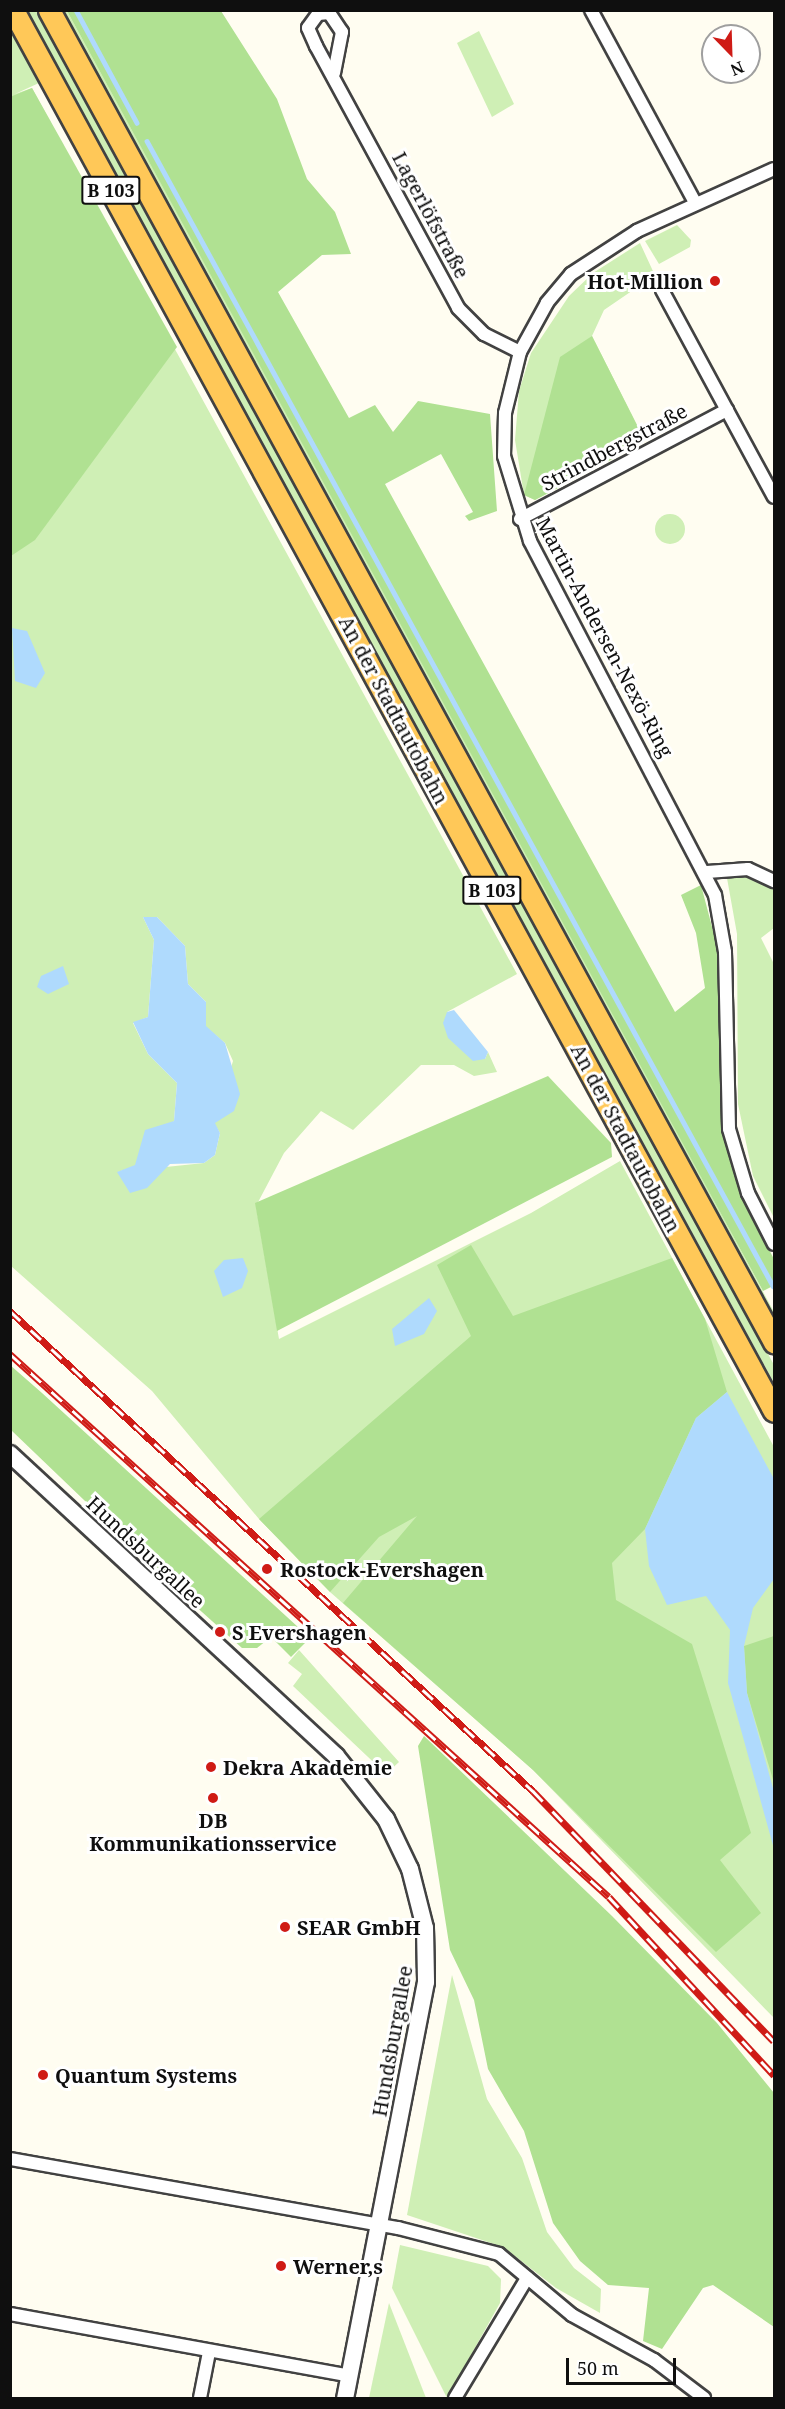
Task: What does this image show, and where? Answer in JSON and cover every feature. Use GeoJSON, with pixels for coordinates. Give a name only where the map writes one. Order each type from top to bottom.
{"type":"FeatureCollection","features":[{"type":"Feature","properties":{"kind":"highway","name":"An der Stadtautobahn"},"geometry":{"type":"LineString","coordinates":[[13,10],[774,1411]]}},
{"type":"Feature","properties":{"kind":"highway","name":"An der Stadtautobahn"},"geometry":{"type":"LineString","coordinates":[[49,10],[774,1342]]}},
{"type":"Feature","properties":{"kind":"street"},"geometry":{"type":"LineString","coordinates":[[591,10],[695,202]]}},
{"type":"Feature","properties":{"kind":"street","name":"Lagerlöfstraße"},"geometry":{"type":"LineString","coordinates":[[334,73],[458,308],[484,334],[520,352]]}},
{"type":"Feature","properties":{"kind":"street","name":"Martin-Andersen-Nexö-Ring"},"geometry":{"type":"LineString","coordinates":[[774,169],[695,202],[601,250],[571,274],[547,303],[520,352],[508,394],[504,456],[520,519],[707,872],[725,952],[729,1129],[744,1183],[774,1244]]}},
{"type":"Feature","properties":{"kind":"street"},"geometry":{"type":"LineString","coordinates":[[662,290],[774,496]]}},
{"type":"Feature","properties":{"kind":"street","name":"Strindbergstraße"},"geometry":{"type":"LineString","coordinates":[[520,519],[727,410]]}},
{"type":"Feature","properties":{"kind":"street"},"geometry":{"type":"LineString","coordinates":[[707,872],[748,869],[774,881]]}},
{"type":"Feature","properties":{"kind":"street","name":"Hundsburgallee"},"geometry":{"type":"LineString","coordinates":[[10,1454],[336,1756],[372,1797],[400,1843],[420,1902],[426,1972],[345,2398]]}},
{"type":"Feature","properties":{"kind":"street"},"geometry":{"type":"LineString","coordinates":[[13,2161],[378,2225],[499,2254],[572,2315],[654,2360],[704,2398]]}},
{"type":"Feature","properties":{"kind":"street"},"geometry":{"type":"LineString","coordinates":[[455,2398],[527,2278]]}},
{"type":"Feature","properties":{"kind":"street"},"geometry":{"type":"LineString","coordinates":[[10,2314],[350,2376]]}},
{"type":"Feature","properties":{"kind":"street"},"geometry":{"type":"LineString","coordinates":[[200,2398],[209,2352]]}},
{"type":"Feature","properties":{"kind":"green space"},"geometry":{"type":"Polygon","coordinates":[[[27,11],[40,11],[774,1365],[774,1383],[27,11]]]}},
{"type":"Feature","properties":{"kind":"green space"},"geometry":{"type":"Polygon","coordinates":[[[61,11],[67,11],[581,953],[774,1312],[774,1322],[61,11]]]}},
{"type":"Feature","properties":{"kind":"green space"},"geometry":{"type":"Polygon","coordinates":[[[67,11],[221,11],[277,99],[307,179],[335,212],[351,254],[322,255],[278,292],[349,418],[375,405],[393,432],[418,401],[490,414],[497,511],[469,521],[465,516],[473,512],[441,454],[385,484],[675,1012],[705,988],[696,933],[681,895],[701,885],[721,961],[721,1129],[743,1201],[774,1259],[773,1286],[763,1291],[67,11]]]}},
{"type":"Feature","properties":{"kind":"green space"},"geometry":{"type":"Polygon","coordinates":[[[10,22],[619,1140],[617,1146],[39,83],[15,94],[32,88],[517,974],[447,1012],[485,1059],[488,1052],[497,1072],[474,1076],[454,1065],[421,1065],[353,1130],[321,1111],[284,1153],[256,1206],[279,1339],[531,1213],[620,1161],[774,1447],[774,2018],[533,1770],[330,1592],[259,1519],[152,1391],[11,1266],[10,22]],[[143,917],[154,940],[148,1017],[133,1023],[148,1054],[177,1083],[174,1121],[135,1166],[118,1172],[204,1163],[215,1155],[220,1133],[214,1123],[233,1061],[225,1043],[206,1027],[206,1002],[188,984],[185,946],[157,917],[143,917]]]}},
{"type":"Feature","properties":{"kind":"green space"},"geometry":{"type":"Polygon","coordinates":[[[479,31],[514,104],[492,117],[457,43],[479,31]]]}},
{"type":"Feature","properties":{"kind":"green space"},"geometry":{"type":"Polygon","coordinates":[[[32,88],[177,347],[35,540],[11,556],[10,97],[32,88]]]}},
{"type":"Feature","properties":{"kind":"green space"},"geometry":{"type":"Polygon","coordinates":[[[677,225],[691,240],[690,247],[659,264],[645,241],[677,225]]]}},
{"type":"Feature","properties":{"kind":"green space"},"geometry":{"type":"Polygon","coordinates":[[[640,243],[658,282],[642,284],[604,310],[592,336],[640,431],[635,447],[535,500],[524,495],[515,440],[519,391],[531,353],[569,296],[593,273],[640,243]]]}},
{"type":"Feature","properties":{"kind":"green space"},"geometry":{"type":"Polygon","coordinates":[[[592,336],[640,431],[635,447],[535,500],[524,495],[560,357],[592,336]]]}},
{"type":"Feature","properties":{"kind":"green space"},"geometry":{"type":"Polygon","coordinates":[[[670,514],[681,518],[685,529],[681,540],[670,544],[659,540],[655,529],[659,518],[670,514]]]}},
{"type":"Feature","properties":{"kind":"green space"},"geometry":{"type":"Polygon","coordinates":[[[725,867],[774,881],[774,928],[761,938],[774,964],[774,1218],[753,1176],[738,1104],[737,934],[725,867]]]}},
{"type":"Feature","properties":{"kind":"green space"},"geometry":{"type":"Polygon","coordinates":[[[548,1076],[611,1143],[612,1157],[277,1331],[255,1203],[548,1076]]]}},
{"type":"Feature","properties":{"kind":"green space"},"geometry":{"type":"Polygon","coordinates":[[[471,1245],[513,1316],[672,1258],[705,1319],[727,1392],[696,1418],[645,1529],[612,1563],[616,1600],[692,1644],[751,1833],[720,1860],[761,1913],[716,1952],[533,1770],[343,1603],[417,1516],[379,1537],[330,1592],[259,1519],[471,1336],[437,1265],[471,1245]]]}},
{"type":"Feature","properties":{"kind":"green space"},"geometry":{"type":"Polygon","coordinates":[[[10,1365],[310,1638],[291,1657],[271,1637],[257,1648],[242,1648],[182,1594],[11,1430],[10,1365]]]}},
{"type":"Feature","properties":{"kind":"green space"},"geometry":{"type":"Polygon","coordinates":[[[774,1636],[774,1783],[747,1693],[744,1646],[774,1636]]]}},
{"type":"Feature","properties":{"kind":"green space"},"geometry":{"type":"Polygon","coordinates":[[[299,1650],[399,1762],[386,1774],[293,1686],[302,1674],[288,1663],[299,1650]]]}},
{"type":"Feature","properties":{"kind":"green space"},"geometry":{"type":"Polygon","coordinates":[[[424,1736],[612,1916],[717,2023],[774,2093],[774,2327],[713,2285],[703,2288],[662,2349],[643,2341],[649,2288],[608,2285],[580,2261],[553,2223],[524,2131],[488,2069],[474,2000],[450,1950],[418,1746],[424,1736]]]}},
{"type":"Feature","properties":{"kind":"green space"},"geometry":{"type":"Polygon","coordinates":[[[452,1975],[487,2099],[522,2158],[547,2232],[574,2268],[601,2289],[600,2313],[556,2288],[503,2247],[407,2215],[452,1975]]]}},
{"type":"Feature","properties":{"kind":"green space"},"geometry":{"type":"Polygon","coordinates":[[[400,2245],[488,2266],[501,2279],[500,2303],[447,2398],[392,2288],[400,2245]]]}},
{"type":"Feature","properties":{"kind":"green space"},"geometry":{"type":"Polygon","coordinates":[[[389,2303],[426,2398],[369,2398],[389,2303]]]}},
{"type":"Feature","properties":{"kind":"water"},"geometry":{"type":"Polygon","coordinates":[[[12,628],[27,631],[45,673],[36,688],[15,681],[12,628]]]}},
{"type":"Feature","properties":{"kind":"water"},"geometry":{"type":"Polygon","coordinates":[[[143,917],[157,917],[185,946],[188,984],[206,1002],[206,1026],[225,1043],[240,1094],[234,1111],[215,1123],[220,1133],[215,1155],[204,1163],[170,1164],[147,1188],[130,1193],[117,1172],[135,1165],[145,1130],[174,1121],[177,1083],[148,1054],[133,1022],[148,1017],[154,940],[143,917]]]}},
{"type":"Feature","properties":{"kind":"water"},"geometry":{"type":"Polygon","coordinates":[[[63,966],[69,984],[48,994],[37,987],[41,976],[63,966]]]}},
{"type":"Feature","properties":{"kind":"water"},"geometry":{"type":"Polygon","coordinates":[[[454,1010],[488,1052],[485,1059],[473,1061],[448,1038],[443,1023],[447,1012],[454,1010]]]}},
{"type":"Feature","properties":{"kind":"water"},"geometry":{"type":"Polygon","coordinates":[[[243,1258],[248,1271],[242,1288],[223,1297],[214,1271],[224,1260],[243,1258]]]}},
{"type":"Feature","properties":{"kind":"water"},"geometry":{"type":"Polygon","coordinates":[[[429,1298],[437,1311],[424,1334],[395,1346],[392,1329],[429,1298]]]}},
{"type":"Feature","properties":{"kind":"water"},"geometry":{"type":"Polygon","coordinates":[[[727,1392],[774,1479],[774,1579],[753,1608],[744,1646],[747,1693],[774,1792],[774,1849],[728,1683],[730,1630],[706,1596],[667,1605],[649,1566],[645,1529],[696,1418],[727,1392]]]}},
{"type":"Feature","properties":{"kind":"waterway"},"geometry":{"type":"LineString","coordinates":[[76,10],[137,123]]}},
{"type":"Feature","properties":{"kind":"waterway"},"geometry":{"type":"LineString","coordinates":[[147,141],[773,1286]]}},
{"type":"Feature","properties":{"kind":"railway"},"geometry":{"type":"LineString","coordinates":[[10,1311],[533,1791],[774,2041]]}},
{"type":"Feature","properties":{"kind":"railway"},"geometry":{"type":"LineString","coordinates":[[10,1354],[609,1897],[774,2075]]}},
{"type":"Feature","properties":{"kind":"place","name":"Hot-Million"},"geometry":{"type":"Point","coordinates":[715,281]}},
{"type":"Feature","properties":{"kind":"place","name":"Rostock-Evershagen"},"geometry":{"type":"Point","coordinates":[267,1569]}},
{"type":"Feature","properties":{"kind":"place","name":"S Evershagen"},"geometry":{"type":"Point","coordinates":[220,1632]}},
{"type":"Feature","properties":{"kind":"place","name":"Dekra Akademie"},"geometry":{"type":"Point","coordinates":[211,1767]}},
{"type":"Feature","properties":{"kind":"place","name":"DB Kommunikationsservice"},"geometry":{"type":"Point","coordinates":[213,1798]}},
{"type":"Feature","properties":{"kind":"place","name":"SEAR GmbH"},"geometry":{"type":"Point","coordinates":[285,1927]}},
{"type":"Feature","properties":{"kind":"place","name":"Quantum Systems"},"geometry":{"type":"Point","coordinates":[43,2075]}},
{"type":"Feature","properties":{"kind":"place","name":"Werner,s"},"geometry":{"type":"Point","coordinates":[281,2266]}}]}
